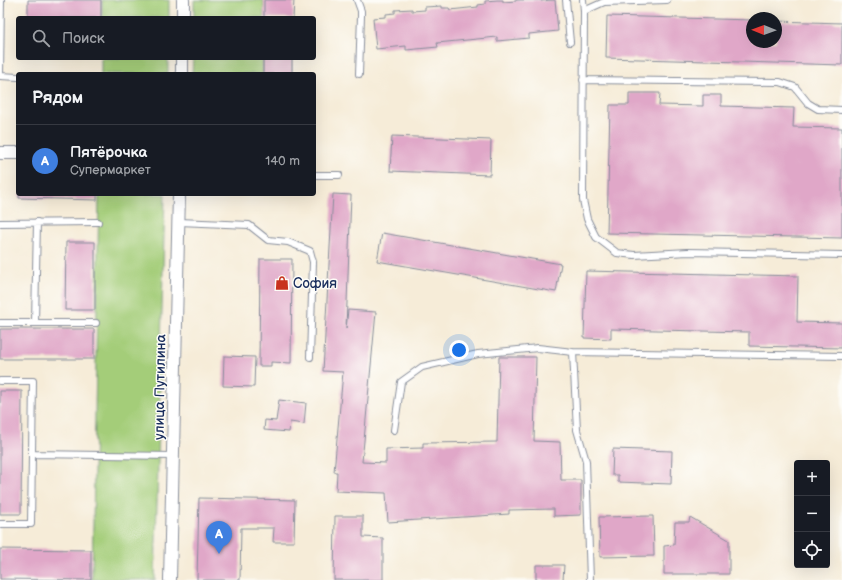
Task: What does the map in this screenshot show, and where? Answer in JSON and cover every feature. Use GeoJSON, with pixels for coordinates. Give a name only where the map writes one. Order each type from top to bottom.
{"type":"FeatureCollection","features":[{"type":"Feature","properties":{"kind":"street"},"geometry":{"type":"LineString","coordinates":[[183,0],[183,16]]}},
{"type":"Feature","properties":{"kind":"street"},"geometry":{"type":"LineString","coordinates":[[182,60],[182,72]]}},
{"type":"Feature","properties":{"kind":"street"},"geometry":{"type":"LineString","coordinates":[[0,153],[16,153]]}},
{"type":"Feature","properties":{"kind":"street","name":"улица Путилина"},"geometry":{"type":"LineString","coordinates":[[170,580],[179,196]]}},
{"type":"Feature","properties":{"kind":"lane"},"geometry":{"type":"LineString","coordinates":[[1,0],[0,76],[16,77]]}},
{"type":"Feature","properties":{"kind":"lane"},"geometry":{"type":"LineString","coordinates":[[357,0],[361,11],[359,74]]}},
{"type":"Feature","properties":{"kind":"lane"},"geometry":{"type":"LineString","coordinates":[[566,0],[570,42]]}},
{"type":"Feature","properties":{"kind":"lane"},"geometry":{"type":"LineString","coordinates":[[583,0],[583,200],[587,219],[596,237],[617,253],[634,255],[688,252],[842,255]]}},
{"type":"Feature","properties":{"kind":"lane"},"geometry":{"type":"LineString","coordinates":[[584,11],[604,2],[667,0]]}},
{"type":"Feature","properties":{"kind":"lane"},"geometry":{"type":"LineString","coordinates":[[583,80],[780,82],[795,87],[808,103],[818,109],[842,110]]}},
{"type":"Feature","properties":{"kind":"lane"},"geometry":{"type":"LineString","coordinates":[[316,175],[339,175]]}},
{"type":"Feature","properties":{"kind":"lane"},"geometry":{"type":"LineString","coordinates":[[35,323],[37,222]]}},
{"type":"Feature","properties":{"kind":"lane"},"geometry":{"type":"LineString","coordinates":[[0,223],[98,222]]}},
{"type":"Feature","properties":{"kind":"lane"},"geometry":{"type":"LineString","coordinates":[[179,222],[249,225],[268,240],[288,242],[310,251],[313,262],[310,357]]}},
{"type":"Feature","properties":{"kind":"lane"},"geometry":{"type":"LineString","coordinates":[[0,323],[96,323]]}},
{"type":"Feature","properties":{"kind":"lane"},"geometry":{"type":"LineString","coordinates":[[394,430],[401,382],[422,367],[478,354],[538,348],[573,352],[842,356]]}},
{"type":"Feature","properties":{"kind":"lane"},"geometry":{"type":"LineString","coordinates":[[573,352],[577,430],[586,461],[590,580]]}},
{"type":"Feature","properties":{"kind":"lane"},"geometry":{"type":"LineString","coordinates":[[0,381],[33,381],[31,524],[0,524]]}},
{"type":"Feature","properties":{"kind":"lane"},"geometry":{"type":"LineString","coordinates":[[32,454],[174,456]]}},
{"type":"Feature","properties":{"kind":"green space"},"geometry":{"type":"Polygon","coordinates":[[[102,0],[169,0],[169,16],[102,16],[102,0]]]}},
{"type":"Feature","properties":{"kind":"green space"},"geometry":{"type":"Polygon","coordinates":[[[194,0],[264,0],[264,16],[194,16],[194,0]]]}},
{"type":"Feature","properties":{"kind":"green space"},"geometry":{"type":"Polygon","coordinates":[[[101,60],[168,60],[168,72],[101,72],[101,60]]]}},
{"type":"Feature","properties":{"kind":"green space"},"geometry":{"type":"Polygon","coordinates":[[[193,60],[263,60],[263,72],[192,72],[193,60]]]}},
{"type":"Feature","properties":{"kind":"green space"},"geometry":{"type":"Polygon","coordinates":[[[99,196],[165,196],[155,580],[92,580],[99,196]]]}},
{"type":"Feature","properties":{"kind":"building"},"geometry":{"type":"Polygon","coordinates":[[[28,0],[101,0],[101,16],[28,16],[28,0]]]}},
{"type":"Feature","properties":{"kind":"building"},"geometry":{"type":"Polygon","coordinates":[[[264,0],[294,0],[293,16],[264,16],[264,0]]]}},
{"type":"Feature","properties":{"kind":"building"},"geometry":{"type":"Polygon","coordinates":[[[503,0],[503,2],[516,0],[555,0],[558,31],[529,34],[529,38],[497,41],[497,37],[437,43],[438,47],[406,50],[406,46],[376,49],[373,18],[386,17],[386,14],[395,13],[395,10],[425,10],[425,7],[442,6],[442,8],[449,8],[450,10],[478,7],[478,5],[485,4],[485,1],[503,0]]]}},
{"type":"Feature","properties":{"kind":"building"},"geometry":{"type":"Polygon","coordinates":[[[607,16],[746,20],[746,48],[782,48],[782,21],[842,23],[842,65],[606,58],[607,16]]]}},
{"type":"Feature","properties":{"kind":"building"},"geometry":{"type":"Polygon","coordinates":[[[263,60],[292,60],[292,72],[263,72],[263,60]]]}},
{"type":"Feature","properties":{"kind":"building"},"geometry":{"type":"Polygon","coordinates":[[[629,93],[660,93],[659,105],[703,106],[703,95],[721,95],[721,106],[794,108],[793,127],[842,128],[842,238],[607,233],[610,105],[629,105],[629,93]]]}},
{"type":"Feature","properties":{"kind":"building"},"geometry":{"type":"Polygon","coordinates":[[[392,136],[491,140],[490,175],[390,171],[392,136]]]}},
{"type":"Feature","properties":{"kind":"building"},"geometry":{"type":"Polygon","coordinates":[[[333,194],[351,195],[346,329],[348,310],[376,312],[362,462],[386,463],[386,449],[423,448],[423,443],[497,442],[499,357],[536,357],[534,441],[560,442],[561,480],[581,480],[581,515],[554,516],[554,509],[509,510],[509,514],[388,522],[386,493],[336,491],[337,472],[334,472],[343,372],[323,371],[333,194]]]}},
{"type":"Feature","properties":{"kind":"building"},"geometry":{"type":"Polygon","coordinates":[[[19,196],[97,196],[97,200],[19,198],[19,196]]]}},
{"type":"Feature","properties":{"kind":"building"},"geometry":{"type":"Polygon","coordinates":[[[382,233],[561,264],[556,292],[377,261],[382,233]]]}},
{"type":"Feature","properties":{"kind":"building"},"geometry":{"type":"Polygon","coordinates":[[[66,242],[95,242],[95,310],[65,310],[66,242]]]}},
{"type":"Feature","properties":{"kind":"building"},"geometry":{"type":"Polygon","coordinates":[[[260,259],[292,259],[291,363],[271,362],[271,366],[259,366],[260,259]]]}},
{"type":"Feature","properties":{"kind":"building"},"geometry":{"type":"Polygon","coordinates":[[[586,271],[798,276],[797,322],[842,323],[842,348],[749,346],[749,332],[611,329],[611,339],[584,338],[586,271]]]}},
{"type":"Feature","properties":{"kind":"building"},"geometry":{"type":"Polygon","coordinates":[[[0,329],[94,329],[94,359],[0,359],[0,329]]]}},
{"type":"Feature","properties":{"kind":"building"},"geometry":{"type":"Polygon","coordinates":[[[224,356],[255,357],[254,387],[223,386],[224,356]]]}},
{"type":"Feature","properties":{"kind":"building"},"geometry":{"type":"Polygon","coordinates":[[[0,391],[22,391],[21,514],[0,514],[0,391]]]}},
{"type":"Feature","properties":{"kind":"building"},"geometry":{"type":"Polygon","coordinates":[[[279,400],[306,403],[304,424],[290,422],[289,432],[264,430],[265,420],[276,421],[279,400]]]}},
{"type":"Feature","properties":{"kind":"building"},"geometry":{"type":"Polygon","coordinates":[[[613,449],[672,451],[671,484],[618,482],[618,475],[612,475],[613,449]]]}},
{"type":"Feature","properties":{"kind":"building"},"geometry":{"type":"Polygon","coordinates":[[[199,498],[295,500],[294,542],[273,542],[274,528],[241,528],[240,580],[197,580],[199,498]]]}},
{"type":"Feature","properties":{"kind":"building"},"geometry":{"type":"Polygon","coordinates":[[[335,516],[363,516],[363,537],[383,538],[383,580],[334,580],[335,516]]]}},
{"type":"Feature","properties":{"kind":"building"},"geometry":{"type":"Polygon","coordinates":[[[653,516],[654,556],[600,557],[599,517],[653,516]]]}},
{"type":"Feature","properties":{"kind":"building"},"geometry":{"type":"Polygon","coordinates":[[[690,517],[729,540],[729,574],[664,574],[664,546],[674,545],[675,522],[689,522],[690,517]]]}},
{"type":"Feature","properties":{"kind":"building"},"geometry":{"type":"Polygon","coordinates":[[[0,549],[91,550],[91,580],[0,579],[0,549]]]}},
{"type":"Feature","properties":{"kind":"building"},"geometry":{"type":"Polygon","coordinates":[[[536,565],[564,565],[563,580],[536,580],[536,565]]]}},
{"type":"Feature","properties":{"kind":"place","name":"София"},"geometry":{"type":"Point","coordinates":[282,283]}},
{"type":"Feature","properties":{"kind":"place","name":"Пятёрочка"},"geometry":{"type":"Point","coordinates":[219,554]}}]}
